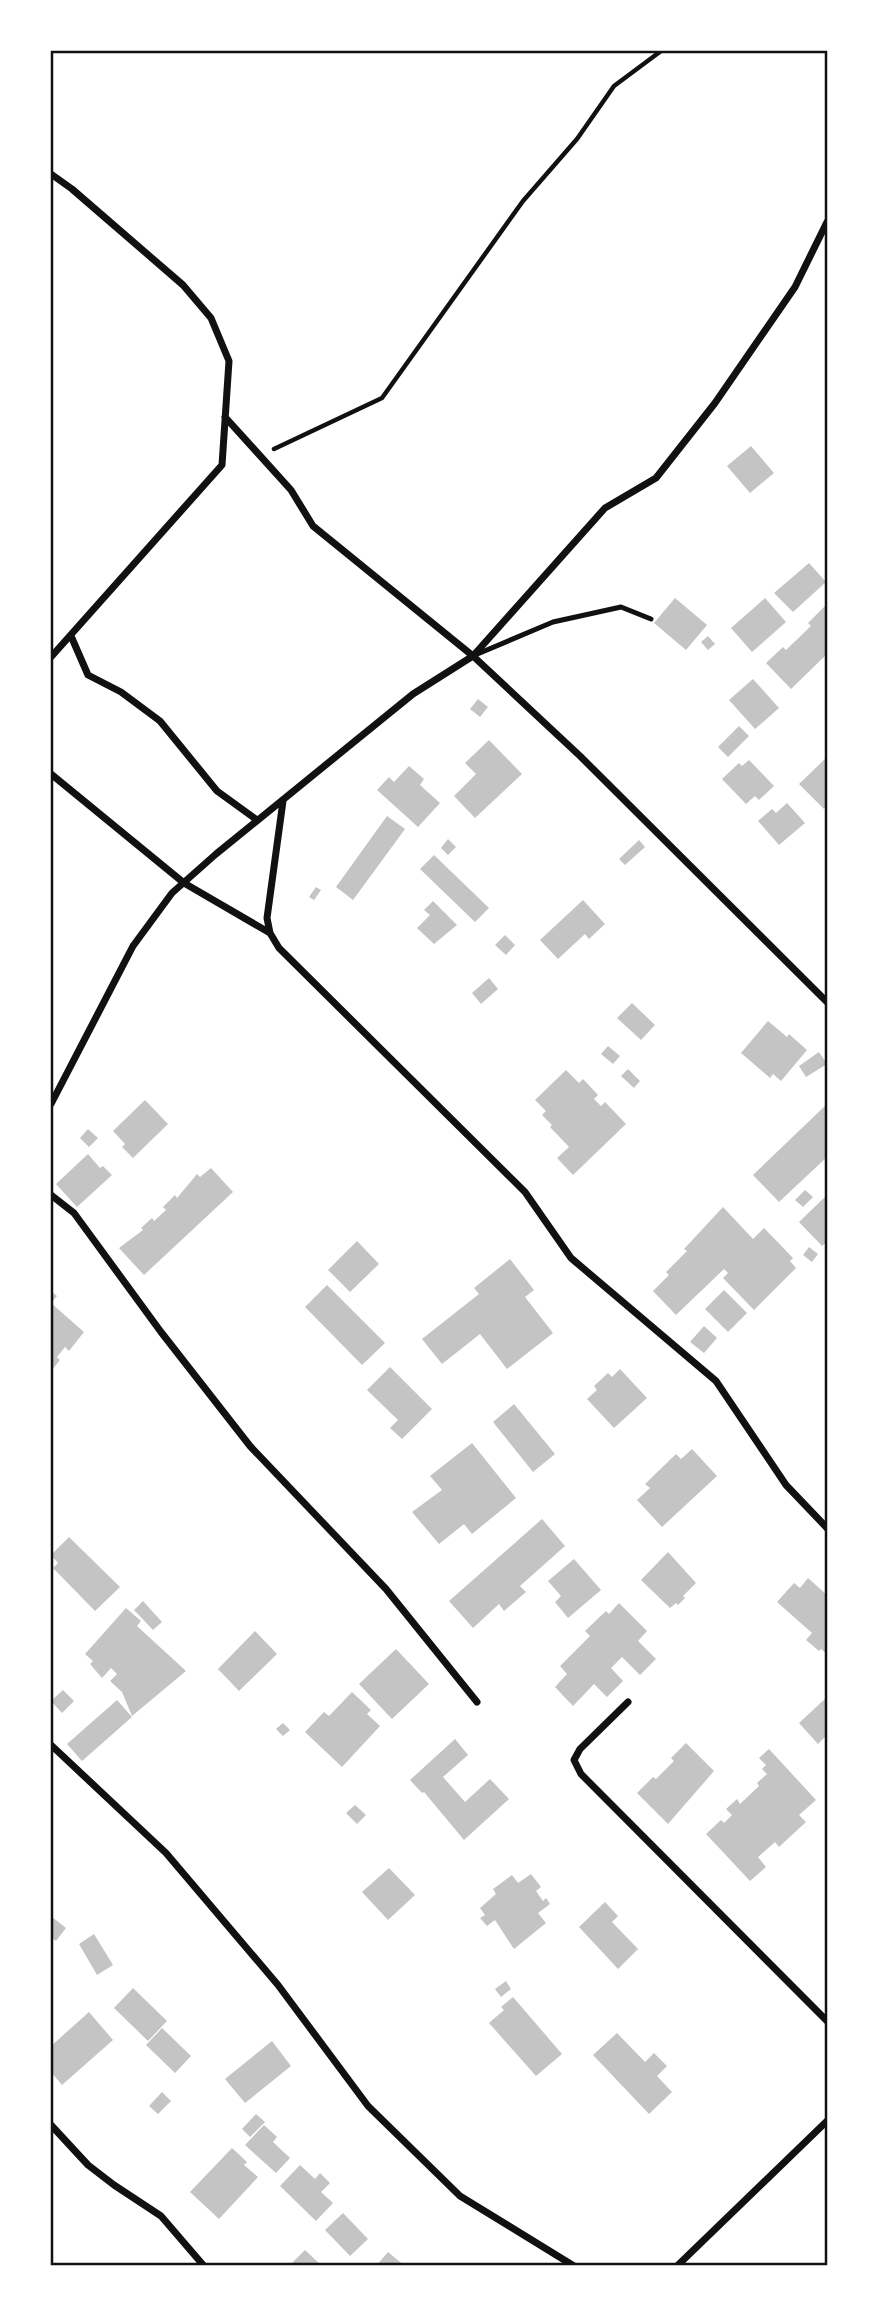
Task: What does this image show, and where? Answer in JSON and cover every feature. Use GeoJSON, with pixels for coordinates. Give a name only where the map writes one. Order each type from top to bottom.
{"type":"FeatureCollection","features":[{"type":"Feature","properties":{"kind":"street"},"geometry":{"type":"LineString","coordinates":[[51,174],[183,285],[211,318],[229,361],[222,465],[51,657]]}},
{"type":"Feature","properties":{"kind":"street"},"geometry":{"type":"LineString","coordinates":[[51,1104],[133,946],[172,893],[412,694],[473,656],[605,508],[656,478],[715,403],[795,287],[827,222]]}},
{"type":"Feature","properties":{"kind":"street"},"geometry":{"type":"LineString","coordinates":[[225,417],[291,490],[313,526],[473,656],[580,756],[827,1002]]}},
{"type":"Feature","properties":{"kind":"street"},"geometry":{"type":"LineString","coordinates":[[71,636],[88,675],[121,692],[160,721],[217,791],[257,820]]}},
{"type":"Feature","properties":{"kind":"street"},"geometry":{"type":"LineString","coordinates":[[51,774],[184,883],[270,933]]}},
{"type":"Feature","properties":{"kind":"street"},"geometry":{"type":"LineString","coordinates":[[283,800],[267,918],[270,933],[279,948],[525,1192],[571,1258],[716,1381],[786,1485],[827,1528]]}},
{"type":"Feature","properties":{"kind":"street"},"geometry":{"type":"LineString","coordinates":[[51,1195],[74,1213],[161,1332],[250,1446],[386,1589],[477,1702]]}},
{"type":"Feature","properties":{"kind":"street"},"geometry":{"type":"LineString","coordinates":[[628,1702],[580,1749],[574,1760],[581,1774],[827,2021]]}},
{"type":"Feature","properties":{"kind":"street"},"geometry":{"type":"LineString","coordinates":[[51,1745],[166,1853],[278,1985],[377,2115],[460,2196],[574,2266]]}},
{"type":"Feature","properties":{"kind":"street"},"geometry":{"type":"LineString","coordinates":[[677,2266],[827,2120]]}},
{"type":"Feature","properties":{"kind":"street"},"geometry":{"type":"LineString","coordinates":[[51,2125],[89,2165],[161,2216],[204,2266]]}},
{"type":"Feature","properties":{"kind":"lane"},"geometry":{"type":"LineString","coordinates":[[473,656],[553,622],[621,607],[651,619]]}},
{"type":"Feature","properties":{"kind":"path"},"geometry":{"type":"LineString","coordinates":[[260,455],[382,398],[523,201],[577,139],[614,86],[661,51]]}},
{"type":"Feature","properties":{"kind":"building"},"geometry":{"type":"Polygon","coordinates":[[[751,446],[774,473],[750,493],[727,466],[751,446]]]}},
{"type":"Feature","properties":{"kind":"building"},"geometry":{"type":"Polygon","coordinates":[[[809,563],[826,582],[793,612],[774,593],[809,563]]]}},
{"type":"Feature","properties":{"kind":"building"},"geometry":{"type":"Polygon","coordinates":[[[675,598],[707,625],[686,650],[654,623],[675,598]]]}},
{"type":"Feature","properties":{"kind":"building"},"geometry":{"type":"Polygon","coordinates":[[[765,598],[786,622],[752,652],[731,628],[765,598]]]}},
{"type":"Feature","properties":{"kind":"building"},"geometry":{"type":"Polygon","coordinates":[[[825,606],[827,654],[791,689],[766,663],[783,647],[786,650],[811,626],[808,623],[825,606]]]}},
{"type":"Feature","properties":{"kind":"building"},"geometry":{"type":"Polygon","coordinates":[[[708,636],[715,644],[708,650],[701,642],[708,636]]]}},
{"type":"Feature","properties":{"kind":"building"},"geometry":{"type":"Polygon","coordinates":[[[753,679],[779,708],[755,729],[729,700],[753,679]]]}},
{"type":"Feature","properties":{"kind":"building"},"geometry":{"type":"Polygon","coordinates":[[[478,699],[488,707],[480,717],[470,709],[478,699]]]}},
{"type":"Feature","properties":{"kind":"building"},"geometry":{"type":"Polygon","coordinates":[[[739,726],[749,736],[728,757],[718,747],[739,726]]]}},
{"type":"Feature","properties":{"kind":"building"},"geometry":{"type":"Polygon","coordinates":[[[489,740],[522,774],[475,818],[454,796],[476,774],[465,763],[489,740]]]}},
{"type":"Feature","properties":{"kind":"building"},"geometry":{"type":"Polygon","coordinates":[[[826,758],[827,805],[824,809],[799,784],[826,758]]]}},
{"type":"Feature","properties":{"kind":"building"},"geometry":{"type":"Polygon","coordinates":[[[749,760],[774,786],[759,800],[755,796],[746,804],[722,779],[739,763],[742,766],[749,760]]]}},
{"type":"Feature","properties":{"kind":"building"},"geometry":{"type":"Polygon","coordinates":[[[409,766],[424,779],[420,785],[440,803],[418,827],[377,790],[389,777],[394,782],[409,766]]]}},
{"type":"Feature","properties":{"kind":"building"},"geometry":{"type":"Polygon","coordinates":[[[787,803],[805,823],[779,845],[758,821],[772,809],[776,813],[787,803]]]}},
{"type":"Feature","properties":{"kind":"building"},"geometry":{"type":"Polygon","coordinates":[[[387,816],[405,829],[353,900],[336,887],[387,816]]]}},
{"type":"Feature","properties":{"kind":"building"},"geometry":{"type":"Polygon","coordinates":[[[448,839],[456,847],[448,855],[441,848],[448,839]]]}},
{"type":"Feature","properties":{"kind":"building"},"geometry":{"type":"Polygon","coordinates":[[[639,840],[645,847],[625,865],[619,859],[639,840]]]}},
{"type":"Feature","properties":{"kind":"building"},"geometry":{"type":"Polygon","coordinates":[[[434,855],[489,908],[475,922],[420,869],[434,855]]]}},
{"type":"Feature","properties":{"kind":"building"},"geometry":{"type":"Polygon","coordinates":[[[316,887],[321,890],[314,900],[309,897],[316,887]]]}},
{"type":"Feature","properties":{"kind":"building"},"geometry":{"type":"Polygon","coordinates":[[[583,900],[605,924],[589,939],[585,934],[558,959],[540,940],[583,900]]]}},
{"type":"Feature","properties":{"kind":"building"},"geometry":{"type":"Polygon","coordinates":[[[433,901],[457,925],[434,944],[417,928],[430,915],[424,910],[433,901]]]}},
{"type":"Feature","properties":{"kind":"building"},"geometry":{"type":"Polygon","coordinates":[[[505,935],[515,945],[506,955],[495,945],[505,935]]]}},
{"type":"Feature","properties":{"kind":"building"},"geometry":{"type":"Polygon","coordinates":[[[489,978],[498,989],[481,1004],[472,993],[489,978]]]}},
{"type":"Feature","properties":{"kind":"building"},"geometry":{"type":"Polygon","coordinates":[[[632,1003],[655,1025],[641,1040],[617,1018],[632,1003]]]}},
{"type":"Feature","properties":{"kind":"building"},"geometry":{"type":"Polygon","coordinates":[[[768,1021],[807,1050],[781,1081],[773,1074],[770,1078],[741,1053],[768,1021]]]}},
{"type":"Feature","properties":{"kind":"building"},"geometry":{"type":"Polygon","coordinates":[[[608,1046],[620,1056],[613,1064],[601,1054],[608,1046]]]}},
{"type":"Feature","properties":{"kind":"building"},"geometry":{"type":"Polygon","coordinates":[[[819,1052],[827,1064],[806,1077],[799,1066],[819,1052]]]}},
{"type":"Feature","properties":{"kind":"building"},"geometry":{"type":"Polygon","coordinates":[[[628,1069],[640,1081],[634,1088],[621,1076],[628,1069]]]}},
{"type":"Feature","properties":{"kind":"building"},"geometry":{"type":"Polygon","coordinates":[[[566,1070],[579,1083],[583,1079],[598,1095],[594,1099],[601,1106],[605,1102],[626,1124],[573,1175],[557,1158],[569,1147],[550,1127],[552,1125],[542,1115],[546,1111],[535,1100],[566,1070]]]}},
{"type":"Feature","properties":{"kind":"building"},"geometry":{"type":"Polygon","coordinates":[[[145,1100],[168,1124],[133,1158],[122,1147],[125,1144],[113,1131],[145,1100]]]}},
{"type":"Feature","properties":{"kind":"building"},"geometry":{"type":"Polygon","coordinates":[[[827,1104],[827,1157],[779,1202],[753,1175],[827,1104]]]}},
{"type":"Feature","properties":{"kind":"building"},"geometry":{"type":"Polygon","coordinates":[[[88,1129],[98,1138],[89,1147],[80,1138],[88,1129]]]}},
{"type":"Feature","properties":{"kind":"building"},"geometry":{"type":"Polygon","coordinates":[[[88,1154],[100,1168],[103,1166],[112,1175],[77,1207],[56,1184],[88,1154]]]}},
{"type":"Feature","properties":{"kind":"building"},"geometry":{"type":"Polygon","coordinates":[[[211,1168],[233,1192],[144,1275],[119,1248],[143,1230],[141,1228],[152,1218],[154,1221],[166,1210],[163,1207],[175,1195],[177,1198],[197,1174],[200,1177],[211,1168]]]}},
{"type":"Feature","properties":{"kind":"building"},"geometry":{"type":"Polygon","coordinates":[[[805,1190],[813,1197],[803,1207],[795,1200],[805,1190]]]}},
{"type":"Feature","properties":{"kind":"building"},"geometry":{"type":"Polygon","coordinates":[[[827,1195],[827,1242],[822,1246],[799,1222],[827,1195]]]}},
{"type":"Feature","properties":{"kind":"building"},"geometry":{"type":"Polygon","coordinates":[[[723,1207],[753,1239],[764,1228],[793,1258],[790,1261],[796,1268],[754,1310],[723,1278],[728,1273],[724,1269],[676,1315],[653,1291],[669,1275],[666,1272],[687,1251],[684,1249],[723,1207]]]}},
{"type":"Feature","properties":{"kind":"building"},"geometry":{"type":"Polygon","coordinates":[[[357,1241],[379,1264],[350,1292],[328,1270],[357,1241]]]}},
{"type":"Feature","properties":{"kind":"building"},"geometry":{"type":"Polygon","coordinates":[[[809,1247],[818,1254],[812,1262],[803,1255],[809,1247]]]}},
{"type":"Feature","properties":{"kind":"building"},"geometry":{"type":"Polygon","coordinates":[[[510,1259],[534,1290],[525,1297],[553,1333],[507,1369],[480,1334],[442,1364],[422,1339],[479,1294],[474,1288],[510,1259]]]}},
{"type":"Feature","properties":{"kind":"building"},"geometry":{"type":"Polygon","coordinates":[[[327,1285],[385,1343],[362,1365],[305,1307],[327,1285]]]}},
{"type":"Feature","properties":{"kind":"building"},"geometry":{"type":"Polygon","coordinates":[[[724,1290],[747,1313],[728,1332],[705,1309],[724,1290]]]}},
{"type":"Feature","properties":{"kind":"building"},"geometry":{"type":"Polygon","coordinates":[[[51,1291],[57,1296],[51,1303],[51,1291]]]}},
{"type":"Feature","properties":{"kind":"building"},"geometry":{"type":"Polygon","coordinates":[[[51,1303],[84,1332],[69,1351],[65,1347],[57,1357],[60,1360],[51,1371],[51,1303]]]}},
{"type":"Feature","properties":{"kind":"building"},"geometry":{"type":"Polygon","coordinates":[[[704,1326],[717,1338],[704,1353],[690,1342],[704,1326]]]}},
{"type":"Feature","properties":{"kind":"building"},"geometry":{"type":"Polygon","coordinates":[[[390,1367],[432,1409],[402,1439],[390,1428],[398,1420],[367,1390],[390,1367]]]}},
{"type":"Feature","properties":{"kind":"building"},"geometry":{"type":"Polygon","coordinates":[[[620,1369],[647,1398],[614,1428],[587,1399],[597,1390],[594,1386],[608,1373],[612,1377],[620,1369]]]}},
{"type":"Feature","properties":{"kind":"building"},"geometry":{"type":"Polygon","coordinates":[[[514,1404],[555,1454],[533,1472],[493,1422],[514,1404]]]}},
{"type":"Feature","properties":{"kind":"building"},"geometry":{"type":"Polygon","coordinates":[[[472,1443],[516,1498],[472,1534],[464,1524],[439,1544],[412,1512],[442,1490],[430,1476],[472,1443]]]}},
{"type":"Feature","properties":{"kind":"building"},"geometry":{"type":"Polygon","coordinates":[[[692,1449],[717,1476],[662,1527],[637,1500],[650,1488],[645,1484],[676,1454],[681,1459],[692,1449]]]}},
{"type":"Feature","properties":{"kind":"building"},"geometry":{"type":"Polygon","coordinates":[[[542,1519],[565,1546],[520,1586],[526,1592],[504,1611],[499,1604],[473,1628],[449,1601],[542,1519]]]}},
{"type":"Feature","properties":{"kind":"building"},"geometry":{"type":"Polygon","coordinates":[[[69,1537],[120,1587],[95,1611],[53,1568],[58,1563],[51,1555],[69,1537]]]}},
{"type":"Feature","properties":{"kind":"building"},"geometry":{"type":"Polygon","coordinates":[[[668,1552],[696,1583],[678,1605],[676,1603],[670,1608],[641,1580],[668,1552]]]}},
{"type":"Feature","properties":{"kind":"building"},"geometry":{"type":"Polygon","coordinates":[[[574,1559],[601,1590],[568,1618],[555,1602],[561,1596],[548,1581],[574,1559]]]}},
{"type":"Feature","properties":{"kind":"building"},"geometry":{"type":"Polygon","coordinates":[[[808,1578],[827,1595],[827,1654],[806,1640],[812,1633],[777,1602],[794,1583],[800,1588],[808,1578]]]}},
{"type":"Feature","properties":{"kind":"building"},"geometry":{"type":"Polygon","coordinates":[[[143,1601],[162,1622],[153,1630],[134,1610],[143,1601]]]}},
{"type":"Feature","properties":{"kind":"building"},"geometry":{"type":"Polygon","coordinates":[[[619,1603],[647,1631],[638,1641],[656,1659],[640,1675],[622,1657],[611,1668],[623,1681],[607,1697],[594,1684],[573,1706],[555,1687],[567,1674],[560,1666],[590,1636],[585,1631],[606,1611],[609,1614],[619,1603]]]}},
{"type":"Feature","properties":{"kind":"building"},"geometry":{"type":"Polygon","coordinates":[[[126,1608],[141,1621],[137,1626],[186,1671],[132,1716],[122,1692],[110,1681],[117,1674],[111,1668],[102,1678],[90,1664],[93,1661],[85,1654],[126,1608]]]}},
{"type":"Feature","properties":{"kind":"building"},"geometry":{"type":"Polygon","coordinates":[[[255,1631],[277,1654],[239,1691],[218,1669],[255,1631]]]}},
{"type":"Feature","properties":{"kind":"building"},"geometry":{"type":"Polygon","coordinates":[[[396,1649],[429,1684],[392,1719],[359,1684],[396,1649]]]}},
{"type":"Feature","properties":{"kind":"building"},"geometry":{"type":"Polygon","coordinates":[[[63,1690],[74,1701],[62,1713],[51,1701],[63,1690]]]}},
{"type":"Feature","properties":{"kind":"building"},"geometry":{"type":"Polygon","coordinates":[[[352,1692],[371,1710],[367,1714],[380,1726],[342,1767],[305,1732],[324,1712],[329,1716],[352,1692]]]}},
{"type":"Feature","properties":{"kind":"building"},"geometry":{"type":"Polygon","coordinates":[[[827,1697],[827,1735],[818,1744],[799,1723],[827,1697]]]}},
{"type":"Feature","properties":{"kind":"building"},"geometry":{"type":"Polygon","coordinates":[[[117,1700],[132,1717],[82,1761],[67,1744],[117,1700]]]}},
{"type":"Feature","properties":{"kind":"building"},"geometry":{"type":"Polygon","coordinates":[[[283,1723],[290,1730],[283,1736],[276,1729],[283,1723]]]}},
{"type":"Feature","properties":{"kind":"building"},"geometry":{"type":"Polygon","coordinates":[[[455,1739],[468,1755],[443,1777],[465,1802],[490,1779],[509,1799],[464,1840],[424,1792],[410,1780],[455,1739]]]}},
{"type":"Feature","properties":{"kind":"building"},"geometry":{"type":"Polygon","coordinates":[[[686,1743],[714,1771],[668,1824],[637,1793],[674,1761],[671,1758],[686,1743]]]}},
{"type":"Feature","properties":{"kind":"building"},"geometry":{"type":"Polygon","coordinates":[[[769,1749],[816,1800],[799,1815],[806,1822],[779,1847],[775,1842],[758,1857],[766,1867],[750,1881],[706,1834],[721,1820],[724,1823],[732,1815],[726,1809],[737,1799],[740,1804],[759,1786],[757,1783],[767,1774],[762,1769],[766,1765],[759,1758],[769,1749]]]}},
{"type":"Feature","properties":{"kind":"building"},"geometry":{"type":"Polygon","coordinates":[[[355,1805],[366,1815],[357,1824],[346,1813],[355,1805]]]}},
{"type":"Feature","properties":{"kind":"building"},"geometry":{"type":"Polygon","coordinates":[[[389,1868],[415,1895],[388,1920],[362,1892],[389,1868]]]}},
{"type":"Feature","properties":{"kind":"building"},"geometry":{"type":"Polygon","coordinates":[[[531,1874],[541,1887],[536,1891],[543,1901],[546,1898],[550,1904],[538,1913],[546,1923],[514,1949],[495,1920],[487,1926],[480,1918],[485,1915],[480,1908],[496,1894],[493,1889],[512,1875],[518,1883],[531,1874]]]}},
{"type":"Feature","properties":{"kind":"building"},"geometry":{"type":"Polygon","coordinates":[[[605,1902],[618,1916],[612,1922],[638,1949],[618,1969],[579,1927],[605,1902]]]}},
{"type":"Feature","properties":{"kind":"building"},"geometry":{"type":"Polygon","coordinates":[[[51,1916],[66,1928],[56,1941],[51,1937],[51,1916]]]}},
{"type":"Feature","properties":{"kind":"building"},"geometry":{"type":"Polygon","coordinates":[[[94,1934],[113,1965],[97,1975],[79,1944],[94,1934]]]}},
{"type":"Feature","properties":{"kind":"building"},"geometry":{"type":"Polygon","coordinates":[[[506,1981],[511,1989],[501,1997],[495,1989],[506,1981]]]}},
{"type":"Feature","properties":{"kind":"building"},"geometry":{"type":"Polygon","coordinates":[[[133,1988],[167,2021],[148,2041],[114,2008],[133,1988]]]}},
{"type":"Feature","properties":{"kind":"building"},"geometry":{"type":"Polygon","coordinates":[[[513,1997],[562,2054],[536,2076],[489,2023],[504,2010],[501,2007],[513,1997]]]}},
{"type":"Feature","properties":{"kind":"building"},"geometry":{"type":"Polygon","coordinates":[[[89,2012],[113,2040],[62,2085],[51,2072],[51,2046],[89,2012]]]}},
{"type":"Feature","properties":{"kind":"building"},"geometry":{"type":"Polygon","coordinates":[[[162,2028],[191,2056],[175,2073],[146,2045],[162,2028]]]}},
{"type":"Feature","properties":{"kind":"building"},"geometry":{"type":"Polygon","coordinates":[[[617,2033],[645,2062],[654,2053],[667,2066],[657,2076],[672,2092],[649,2114],[593,2055],[617,2033]]]}},
{"type":"Feature","properties":{"kind":"building"},"geometry":{"type":"Polygon","coordinates":[[[272,2041],[291,2066],[245,2103],[225,2079],[272,2041]]]}},
{"type":"Feature","properties":{"kind":"building"},"geometry":{"type":"Polygon","coordinates":[[[162,2092],[171,2101],[158,2114],[149,2106],[162,2092]]]}},
{"type":"Feature","properties":{"kind":"building"},"geometry":{"type":"Polygon","coordinates":[[[256,2114],[265,2122],[250,2137],[242,2129],[256,2114]]]}},
{"type":"Feature","properties":{"kind":"building"},"geometry":{"type":"Polygon","coordinates":[[[264,2125],[277,2137],[273,2142],[290,2158],[276,2173],[245,2145],[264,2125]]]}},
{"type":"Feature","properties":{"kind":"building"},"geometry":{"type":"Polygon","coordinates":[[[232,2148],[247,2162],[244,2165],[258,2177],[219,2219],[190,2192],[232,2148]]]}},
{"type":"Feature","properties":{"kind":"building"},"geometry":{"type":"Polygon","coordinates":[[[300,2165],[315,2179],[320,2173],[330,2183],[321,2192],[333,2203],[316,2221],[280,2186],[300,2165]]]}},
{"type":"Feature","properties":{"kind":"building"},"geometry":{"type":"Polygon","coordinates":[[[343,2213],[368,2239],[350,2256],[325,2230],[343,2213]]]}},
{"type":"Feature","properties":{"kind":"building"},"geometry":{"type":"Polygon","coordinates":[[[305,2250],[322,2266],[289,2266],[305,2250]]]}},
{"type":"Feature","properties":{"kind":"building"},"geometry":{"type":"Polygon","coordinates":[[[388,2252],[405,2266],[376,2266],[388,2252]]]}}]}
